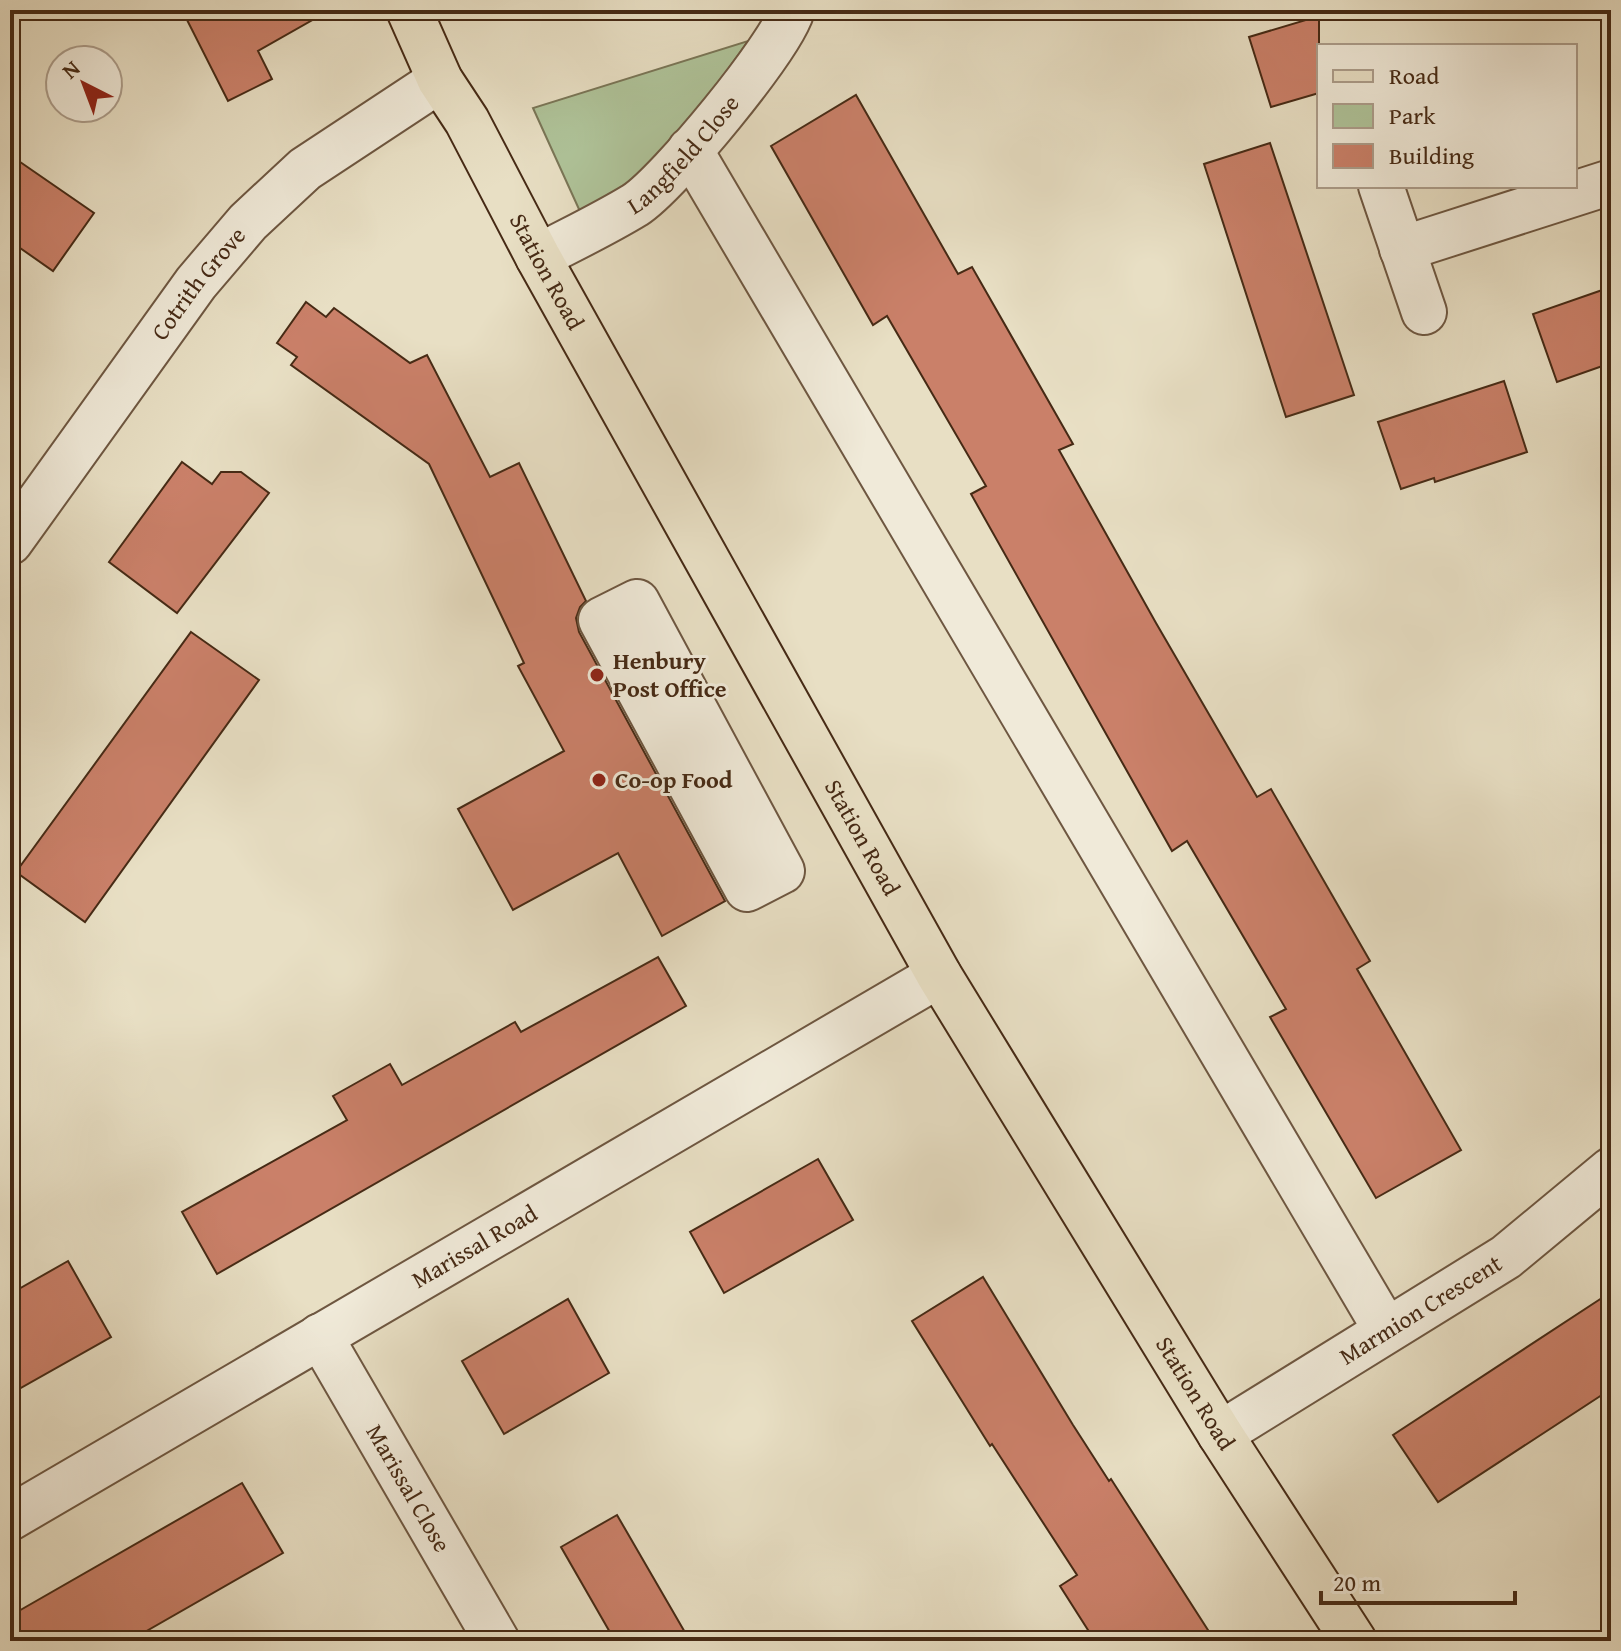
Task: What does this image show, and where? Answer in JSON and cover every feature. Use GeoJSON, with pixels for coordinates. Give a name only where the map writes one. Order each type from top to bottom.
{"type":"FeatureCollection","features":[{"type":"Feature","properties":{"kind":"main road","name":"Station Road"},"geometry":{"type":"LineString","coordinates":[[409,10],[440,80],[467,121],[538,257],[939,975],[1220,1434],[1354,1641]]}},
{"type":"Feature","properties":{"kind":"street","name":"Langfield Close"},"geometry":{"type":"LineString","coordinates":[[538,257],[637,204],[690,150],[769,52],[792,10]]}},
{"type":"Feature","properties":{"kind":"street","name":"Cotrith Grove"},"geometry":{"type":"LineString","coordinates":[[10,542],[196,283],[248,222],[305,169],[440,80]]}},
{"type":"Feature","properties":{"kind":"street"},"geometry":{"type":"LineString","coordinates":[[690,150],[1386,1330]]}},
{"type":"Feature","properties":{"kind":"street"},"geometry":{"type":"LineString","coordinates":[[1402,249],[1611,182]]}},
{"type":"Feature","properties":{"kind":"street"},"geometry":{"type":"LineString","coordinates":[[1382,188],[1424,312]]}},
{"type":"Feature","properties":{"kind":"street"},"geometry":{"type":"LineString","coordinates":[[637,602],[782,871],[747,889],[601,620],[637,602]]}},
{"type":"Feature","properties":{"kind":"street","name":"Marissal Road"},"geometry":{"type":"LineString","coordinates":[[10,1518],[939,975]]}},
{"type":"Feature","properties":{"kind":"street","name":"Marmion Crescent"},"geometry":{"type":"LineString","coordinates":[[1220,1434],[1506,1257],[1611,1170]]}},
{"type":"Feature","properties":{"kind":"street","name":"Marissal Close"},"geometry":{"type":"LineString","coordinates":[[320,1336],[497,1641]]}},
{"type":"Feature","properties":{"kind":"green space"},"geometry":{"type":"Polygon","coordinates":[[[748,41],[707,99],[629,189],[583,218],[533,108],[748,41]]]}},
{"type":"Feature","properties":{"kind":"building"},"geometry":{"type":"Polygon","coordinates":[[[182,10],[330,10],[258,51],[272,79],[228,101],[182,10]]]}},
{"type":"Feature","properties":{"kind":"building"},"geometry":{"type":"Polygon","coordinates":[[[1319,16],[1317,94],[1271,107],[1249,37],[1319,16]]]}},
{"type":"Feature","properties":{"kind":"building"},"geometry":{"type":"Polygon","coordinates":[[[856,95],[958,274],[972,267],[1073,444],[1059,450],[1257,797],[1271,789],[1370,961],[1357,969],[1461,1150],[1376,1198],[1270,1017],[1286,1009],[1187,841],[1172,851],[971,494],[986,486],[887,316],[873,325],[771,146],[856,95]]]}},
{"type":"Feature","properties":{"kind":"building"},"geometry":{"type":"Polygon","coordinates":[[[1270,143],[1354,395],[1286,417],[1204,164],[1270,143]]]}},
{"type":"Feature","properties":{"kind":"building"},"geometry":{"type":"Polygon","coordinates":[[[10,155],[94,213],[53,271],[10,241],[10,155]]]}},
{"type":"Feature","properties":{"kind":"building"},"geometry":{"type":"Polygon","coordinates":[[[1611,287],[1611,363],[1557,382],[1533,314],[1611,287]]]}},
{"type":"Feature","properties":{"kind":"building"},"geometry":{"type":"Polygon","coordinates":[[[306,302],[326,317],[334,308],[410,363],[427,355],[490,477],[519,463],[586,601],[576,618],[579,632],[725,901],[662,936],[618,853],[513,910],[458,809],[564,751],[518,666],[524,663],[429,464],[291,365],[297,357],[277,343],[306,302]]]}},
{"type":"Feature","properties":{"kind":"building"},"geometry":{"type":"Polygon","coordinates":[[[1504,381],[1527,452],[1435,482],[1434,478],[1401,489],[1378,422],[1504,381]]]}},
{"type":"Feature","properties":{"kind":"building"},"geometry":{"type":"Polygon","coordinates":[[[182,462],[212,484],[221,472],[241,472],[269,493],[177,613],[109,562],[182,462]]]}},
{"type":"Feature","properties":{"kind":"building"},"geometry":{"type":"Polygon","coordinates":[[[191,632],[259,680],[85,922],[16,872],[191,632]]]}},
{"type":"Feature","properties":{"kind":"building"},"geometry":{"type":"Polygon","coordinates":[[[658,957],[686,1006],[217,1274],[182,1212],[347,1120],[333,1096],[390,1064],[402,1085],[515,1022],[521,1032],[658,957]]]}},
{"type":"Feature","properties":{"kind":"building"},"geometry":{"type":"Polygon","coordinates":[[[818,1159],[853,1220],[724,1293],[690,1232],[818,1159]]]}},
{"type":"Feature","properties":{"kind":"building"},"geometry":{"type":"Polygon","coordinates":[[[68,1261],[111,1337],[10,1394],[10,1294],[68,1261]]]}},
{"type":"Feature","properties":{"kind":"building"},"geometry":{"type":"Polygon","coordinates":[[[983,1277],[1073,1425],[1215,1641],[1095,1641],[1060,1586],[1077,1575],[992,1444],[990,1446],[912,1321],[983,1277]]]}},
{"type":"Feature","properties":{"kind":"building"},"geometry":{"type":"Polygon","coordinates":[[[1611,1292],[1611,1389],[1438,1502],[1393,1435],[1611,1292]]]}},
{"type":"Feature","properties":{"kind":"building"},"geometry":{"type":"Polygon","coordinates":[[[568,1299],[609,1373],[504,1434],[462,1361],[568,1299]]]}},
{"type":"Feature","properties":{"kind":"building"},"geometry":{"type":"Polygon","coordinates":[[[242,1483],[283,1553],[129,1641],[10,1641],[10,1616],[242,1483]]]}},
{"type":"Feature","properties":{"kind":"building"},"geometry":{"type":"Polygon","coordinates":[[[617,1515],[690,1641],[615,1641],[561,1547],[617,1515]]]}},
{"type":"Feature","properties":{"kind":"place","name":"Henbury Post Office"},"geometry":{"type":"Point","coordinates":[597,675]}},
{"type":"Feature","properties":{"kind":"place","name":"Co-op Food"},"geometry":{"type":"Point","coordinates":[599,780]}}]}
